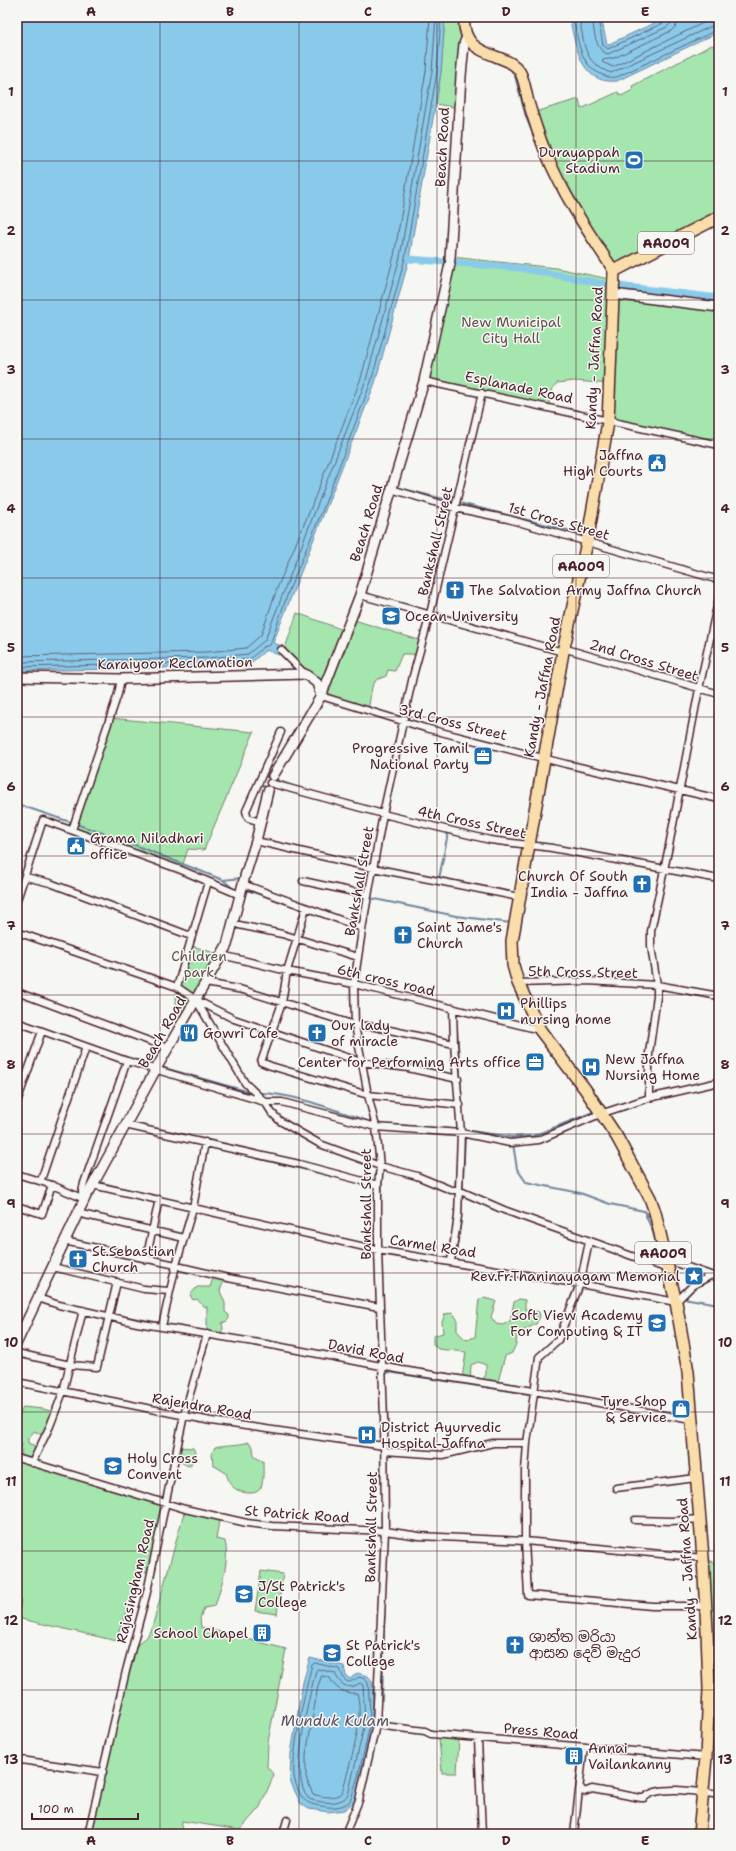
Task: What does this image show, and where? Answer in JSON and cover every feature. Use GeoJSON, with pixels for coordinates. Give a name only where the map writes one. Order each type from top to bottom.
{"type":"FeatureCollection","features":[{"type":"Feature","properties":{"kind":"highway","name":"AA009"},"geometry":{"type":"LineString","coordinates":[[614,271],[719,218]]}},
{"type":"Feature","properties":{"kind":"highway","name":"Kandy - Jaffna Road"},"geometry":{"type":"LineString","coordinates":[[614,271],[608,422],[587,542],[563,650],[511,949],[512,965],[518,983],[540,1030],[585,1089],[600,1114],[617,1137],[650,1198],[655,1212],[675,1298],[688,1372],[714,1689],[702,1792],[699,1834]]}},
{"type":"Feature","properties":{"kind":"main road"},"geometry":{"type":"LineString","coordinates":[[464,17],[468,38]]}},
{"type":"Feature","properties":{"kind":"main road","name":"Kandy - Jaffna Road"},"geometry":{"type":"LineString","coordinates":[[468,38],[479,49],[487,54],[513,64],[521,73],[532,113],[558,182],[614,271]]}},
{"type":"Feature","properties":{"kind":"main road","name":"Beach Road"},"geometry":{"type":"LineString","coordinates":[[17,1342],[77,1213],[156,1069],[227,945],[236,924],[240,895],[256,841],[270,784],[321,696],[360,595],[424,381],[450,262],[460,76],[464,44],[468,38]]}},
{"type":"Feature","properties":{"kind":"main road"},"geometry":{"type":"LineString","coordinates":[[613,294],[719,307]]}},
{"type":"Feature","properties":{"kind":"main road"},"geometry":{"type":"LineString","coordinates":[[304,674],[317,683],[321,696]]}},
{"type":"Feature","properties":{"kind":"main road","name":"Karaiyoor Reclamation"},"geometry":{"type":"LineString","coordinates":[[17,677],[121,679],[304,674]]}},
{"type":"Feature","properties":{"kind":"street","name":"Esplanade Road"},"geometry":{"type":"LineString","coordinates":[[424,381],[719,445]]}},
{"type":"Feature","properties":{"kind":"street","name":"Bankshall Street"},"geometry":{"type":"LineString","coordinates":[[345,1834],[359,1800],[376,1725],[385,1531],[378,1250],[378,1185],[380,1166],[376,1127],[361,1062],[355,1025],[354,984],[362,928],[383,814],[413,676],[430,614],[482,393]]}},
{"type":"Feature","properties":{"kind":"street","name":"1st Cross Street"},"geometry":{"type":"LineString","coordinates":[[391,489],[455,508],[508,519],[719,580]]}},
{"type":"Feature","properties":{"kind":"street","name":"2nd Cross Street"},"geometry":{"type":"LineString","coordinates":[[360,595],[719,694]]}},
{"type":"Feature","properties":{"kind":"street"},"geometry":{"type":"LineString","coordinates":[[649,1098],[649,1053],[656,1009],[657,985],[651,946],[651,931],[665,869],[698,689],[719,597]]}},
{"type":"Feature","properties":{"kind":"street"},"geometry":{"type":"LineString","coordinates":[[281,650],[304,674]]}},
{"type":"Feature","properties":{"kind":"street"},"geometry":{"type":"LineString","coordinates":[[72,830],[116,700],[121,679]]}},
{"type":"Feature","properties":{"kind":"street","name":"3rd Cross Street"},"geometry":{"type":"LineString","coordinates":[[321,696],[404,722],[544,758],[719,799]]}},
{"type":"Feature","properties":{"kind":"street"},"geometry":{"type":"LineString","coordinates":[[260,822],[248,818],[246,811],[281,732]]}},
{"type":"Feature","properties":{"kind":"street","name":"4th Cross Street"},"geometry":{"type":"LineString","coordinates":[[270,784],[490,840],[552,848],[719,879]]}},
{"type":"Feature","properties":{"kind":"street"},"geometry":{"type":"LineString","coordinates":[[17,900],[26,877],[43,820],[181,870],[240,895]]}},
{"type":"Feature","properties":{"kind":"street"},"geometry":{"type":"LineString","coordinates":[[256,841],[373,868],[519,897]]}},
{"type":"Feature","properties":{"kind":"street"},"geometry":{"type":"LineString","coordinates":[[26,877],[50,883],[191,936]]}},
{"type":"Feature","properties":{"kind":"street"},"geometry":{"type":"LineString","coordinates":[[244,880],[306,908],[362,928]]}},
{"type":"Feature","properties":{"kind":"street"},"geometry":{"type":"LineString","coordinates":[[303,881],[368,896]]}},
{"type":"Feature","properties":{"kind":"street"},"geometry":{"type":"LineString","coordinates":[[177,987],[208,882]]}},
{"type":"Feature","properties":{"kind":"street"},"geometry":{"type":"LineString","coordinates":[[306,908],[287,971],[282,1003],[261,1062],[368,1095],[460,1105]]}},
{"type":"Feature","properties":{"kind":"street"},"geometry":{"type":"LineString","coordinates":[[236,924],[297,938],[358,957]]}},
{"type":"Feature","properties":{"kind":"street"},"geometry":{"type":"LineString","coordinates":[[17,932],[177,987],[196,1000],[234,1019],[361,1062],[408,1068],[458,1079]]}},
{"type":"Feature","properties":{"kind":"street","name":"6th cross road"},"geometry":{"type":"LineString","coordinates":[[226,956],[287,971],[354,984],[540,1030]]}},
{"type":"Feature","properties":{"kind":"street","name":"5th Cross Street"},"geometry":{"type":"LineString","coordinates":[[518,983],[587,981],[657,985],[719,996]]}},
{"type":"Feature","properties":{"kind":"street"},"geometry":{"type":"LineString","coordinates":[[206,983],[243,990],[355,1025],[454,1044]]}},
{"type":"Feature","properties":{"kind":"street"},"geometry":{"type":"LineString","coordinates":[[17,992],[168,1048]]}},
{"type":"Feature","properties":{"kind":"street"},"geometry":{"type":"LineString","coordinates":[[196,1000],[245,1083],[265,1102],[280,1121],[320,1144],[380,1166],[417,1176],[451,1190],[458,1190],[504,1210],[589,1242],[719,1278]]}},
{"type":"Feature","properties":{"kind":"street"},"geometry":{"type":"LineString","coordinates":[[451,1261],[458,1216],[461,1132],[458,1079],[454,1044],[453,1008]]}},
{"type":"Feature","properties":{"kind":"street"},"geometry":{"type":"LineString","coordinates":[[17,1022],[127,1061],[265,1102],[282,1102],[293,1104],[376,1127],[461,1132],[510,1143],[539,1140],[600,1114],[649,1098],[719,1082]]}},
{"type":"Feature","properties":{"kind":"street"},"geometry":{"type":"LineString","coordinates":[[17,1102],[42,1031]]}},
{"type":"Feature","properties":{"kind":"street"},"geometry":{"type":"LineString","coordinates":[[42,1177],[86,1047]]}},
{"type":"Feature","properties":{"kind":"street"},"geometry":{"type":"LineString","coordinates":[[88,1193],[82,1187],[127,1061]]}},
{"type":"Feature","properties":{"kind":"street"},"geometry":{"type":"LineString","coordinates":[[125,1125],[299,1164],[378,1185]]}},
{"type":"Feature","properties":{"kind":"street"},"geometry":{"type":"LineString","coordinates":[[162,1326],[169,1291],[178,1266],[184,1238],[193,1208],[205,1142]]}},
{"type":"Feature","properties":{"kind":"street","name":"Carmel Road"},"geometry":{"type":"LineString","coordinates":[[17,1174],[52,1185],[88,1193],[159,1199],[378,1250],[451,1261],[580,1284],[675,1298]]}},
{"type":"Feature","properties":{"kind":"street"},"geometry":{"type":"LineString","coordinates":[[17,1206],[42,1214],[52,1185]]}},
{"type":"Feature","properties":{"kind":"street"},"geometry":{"type":"LineString","coordinates":[[146,1260],[159,1199]]}},
{"type":"Feature","properties":{"kind":"street"},"geometry":{"type":"LineString","coordinates":[[77,1213],[184,1238]]}},
{"type":"Feature","properties":{"kind":"street"},"geometry":{"type":"LineString","coordinates":[[64,1241],[228,1278],[379,1307]]}},
{"type":"Feature","properties":{"kind":"street"},"geometry":{"type":"LineString","coordinates":[[589,1242],[580,1284],[558,1340],[539,1357],[527,1443],[525,1479],[525,1541],[528,1595],[652,1606],[706,1606]]}},
{"type":"Feature","properties":{"kind":"street"},"geometry":{"type":"LineString","coordinates":[[53,1267],[144,1289],[169,1291]]}},
{"type":"Feature","properties":{"kind":"street"},"geometry":{"type":"LineString","coordinates":[[675,1298],[710,1276]]}},
{"type":"Feature","properties":{"kind":"street"},"geometry":{"type":"LineString","coordinates":[[17,1353],[70,1365],[96,1367],[117,1282]]}},
{"type":"Feature","properties":{"kind":"street","name":"David Road"},"geometry":{"type":"LineString","coordinates":[[38,1298],[137,1323],[162,1326],[381,1366],[534,1391],[692,1420]]}},
{"type":"Feature","properties":{"kind":"street"},"geometry":{"type":"LineString","coordinates":[[32,1463],[50,1426],[63,1392],[83,1310]]}},
{"type":"Feature","properties":{"kind":"street","name":"Rajasingham Road"},"geometry":{"type":"LineString","coordinates":[[88,1834],[104,1772],[126,1671],[147,1592],[184,1415],[207,1334]]}},
{"type":"Feature","properties":{"kind":"street","name":"Rajendra Road"},"geometry":{"type":"LineString","coordinates":[[17,1382],[211,1421],[384,1448],[443,1455],[492,1443],[527,1443]]}},
{"type":"Feature","properties":{"kind":"street","name":"St Patrick Road"},"geometry":{"type":"LineString","coordinates":[[17,1458],[166,1504],[222,1519],[272,1526],[385,1531],[419,1536],[525,1541],[703,1558]]}},
{"type":"Feature","properties":{"kind":"street"},"geometry":{"type":"LineString","coordinates":[[616,1488],[696,1478]]}},
{"type":"Feature","properties":{"kind":"street"},"geometry":{"type":"LineString","coordinates":[[635,1520],[672,1521],[700,1519]]}},
{"type":"Feature","properties":{"kind":"street","name":"Press Road"},"geometry":{"type":"LineString","coordinates":[[376,1725],[425,1730],[431,1734],[478,1739],[706,1757]]}},
{"type":"Feature","properties":{"kind":"street"},"geometry":{"type":"LineString","coordinates":[[478,1739],[482,1834]]}},
{"type":"Feature","properties":{"kind":"street"},"geometry":{"type":"LineString","coordinates":[[574,1834],[584,1747]]}},
{"type":"Feature","properties":{"kind":"street"},"geometry":{"type":"LineString","coordinates":[[21,1760],[104,1772]]}},
{"type":"Feature","properties":{"kind":"street"},"geometry":{"type":"LineString","coordinates":[[580,1787],[584,1792],[592,1789],[640,1798],[644,1798],[658,1790],[702,1792],[719,1795]]}},
{"type":"Feature","properties":{"kind":"street"},"geometry":{"type":"LineString","coordinates":[[283,1834],[287,1820]]}},
{"type":"Feature","properties":{"kind":"green space"},"geometry":{"type":"Polygon","coordinates":[[[445,17],[464,17],[458,108],[436,104],[441,72],[445,17]]]}},
{"type":"Feature","properties":{"kind":"green space","name":"Durayappah Stadium"},"geometry":{"type":"Polygon","coordinates":[[[712,45],[719,51],[719,217],[614,271],[559,182],[532,113],[579,99],[581,109],[618,92],[621,96],[633,90],[632,86],[712,45]]]}},
{"type":"Feature","properties":{"kind":"green space","name":"New Municipal City Hall"},"geometry":{"type":"Polygon","coordinates":[[[451,257],[556,268],[614,280],[613,294],[719,307],[719,445],[608,422],[610,384],[575,381],[557,383],[553,388],[548,407],[424,381],[451,257]]]}},
{"type":"Feature","properties":{"kind":"green space"},"geometry":{"type":"Polygon","coordinates":[[[297,613],[346,631],[351,619],[422,641],[418,656],[402,654],[395,671],[388,670],[386,676],[376,680],[372,687],[368,711],[321,696],[317,683],[283,654],[297,613]]]}},
{"type":"Feature","properties":{"kind":"green space"},"geometry":{"type":"Polygon","coordinates":[[[110,718],[254,732],[204,850],[188,849],[181,870],[72,830],[110,718]]]}},
{"type":"Feature","properties":{"kind":"green space","name":"Children park"},"geometry":{"type":"Polygon","coordinates":[[[189,945],[221,955],[184,1014],[176,1006],[176,998],[189,945]]]}},
{"type":"Feature","properties":{"kind":"green space"},"geometry":{"type":"Polygon","coordinates":[[[214,1275],[225,1277],[220,1291],[225,1303],[225,1312],[229,1315],[227,1321],[222,1323],[223,1329],[219,1336],[207,1334],[207,1307],[203,1306],[197,1299],[193,1300],[190,1295],[197,1287],[210,1287],[214,1275]]]}},
{"type":"Feature","properties":{"kind":"green space"},"geometry":{"type":"Polygon","coordinates":[[[484,1298],[496,1301],[491,1317],[496,1324],[503,1325],[510,1321],[514,1302],[519,1299],[525,1300],[525,1309],[539,1312],[540,1317],[536,1324],[517,1334],[516,1344],[512,1353],[505,1356],[497,1385],[482,1382],[486,1374],[486,1365],[478,1362],[471,1365],[470,1381],[462,1379],[466,1352],[438,1349],[433,1344],[433,1336],[443,1333],[442,1322],[445,1314],[453,1313],[457,1319],[457,1331],[466,1340],[475,1337],[479,1299],[484,1298]]]}},
{"type":"Feature","properties":{"kind":"green space"},"geometry":{"type":"Polygon","coordinates":[[[23,1407],[55,1412],[44,1436],[34,1431],[28,1439],[28,1443],[38,1447],[32,1462],[166,1504],[151,1573],[142,1571],[137,1576],[133,1598],[119,1631],[117,1641],[17,1618],[21,1601],[17,1592],[17,1458],[21,1459],[22,1444],[17,1439],[17,1421],[23,1407]]]}},
{"type":"Feature","properties":{"kind":"green space"},"geometry":{"type":"Polygon","coordinates":[[[249,1442],[253,1447],[254,1455],[263,1461],[263,1477],[261,1487],[256,1492],[252,1493],[239,1491],[233,1487],[226,1473],[213,1465],[212,1453],[215,1447],[249,1442]]]}},
{"type":"Feature","properties":{"kind":"green space"},"geometry":{"type":"Polygon","coordinates":[[[177,1447],[193,1448],[195,1452],[190,1466],[174,1460],[177,1447]]]}},
{"type":"Feature","properties":{"kind":"green space"},"geometry":{"type":"Polygon","coordinates":[[[185,1509],[222,1519],[219,1521],[216,1539],[225,1541],[226,1565],[220,1590],[215,1606],[204,1608],[200,1618],[201,1627],[286,1649],[268,1742],[267,1767],[274,1775],[260,1807],[240,1830],[182,1821],[181,1834],[88,1834],[133,1645],[137,1645],[147,1637],[153,1624],[185,1509]]]}},
{"type":"Feature","properties":{"kind":"green space"},"geometry":{"type":"Polygon","coordinates":[[[703,1558],[719,1564],[719,1689],[709,1689],[703,1558]]]}},
{"type":"Feature","properties":{"kind":"green space"},"geometry":{"type":"Polygon","coordinates":[[[261,1571],[283,1574],[277,1614],[255,1611],[261,1571]]]}},
{"type":"Feature","properties":{"kind":"green space"},"geometry":{"type":"Polygon","coordinates":[[[439,1738],[459,1739],[457,1773],[442,1773],[439,1738]]]}},
{"type":"Feature","properties":{"kind":"water"},"geometry":{"type":"Polygon","coordinates":[[[17,17],[445,17],[441,72],[409,259],[375,383],[273,643],[283,646],[279,655],[266,650],[252,662],[208,667],[17,671],[17,17]]]}},
{"type":"Feature","properties":{"kind":"water"},"geometry":{"type":"Polygon","coordinates":[[[569,17],[601,17],[607,45],[667,17],[719,17],[719,32],[617,81],[604,81],[594,76],[587,70],[581,61],[569,17]]]}},
{"type":"Feature","properties":{"kind":"water","name":"Munduk Kulam"},"geometry":{"type":"Polygon","coordinates":[[[310,1658],[344,1666],[346,1676],[350,1679],[357,1673],[368,1676],[372,1681],[374,1724],[356,1800],[344,1810],[328,1812],[309,1809],[301,1804],[290,1781],[291,1753],[303,1682],[310,1658]]]}},
{"type":"Feature","properties":{"kind":"waterway"},"geometry":{"type":"LineString","coordinates":[[515,76],[526,117],[536,141]]}},
{"type":"Feature","properties":{"kind":"waterway"},"geometry":{"type":"LineString","coordinates":[[541,154],[552,180],[565,204],[594,250]]}},
{"type":"Feature","properties":{"kind":"waterway"},"geometry":{"type":"LineString","coordinates":[[560,172],[590,226]]}},
{"type":"Feature","properties":{"kind":"waterway"},"geometry":{"type":"LineString","coordinates":[[409,259],[520,268],[610,285],[719,298]]}},
{"type":"Feature","properties":{"kind":"waterway"},"geometry":{"type":"LineString","coordinates":[[396,487],[583,534],[586,516]]}},
{"type":"Feature","properties":{"kind":"waterway"},"geometry":{"type":"LineString","coordinates":[[413,499],[451,511],[445,538]]}},
{"type":"Feature","properties":{"kind":"waterway"},"geometry":{"type":"LineString","coordinates":[[505,521],[580,543],[582,545]]}},
{"type":"Feature","properties":{"kind":"waterway"},"geometry":{"type":"LineString","coordinates":[[408,712],[409,721]]}},
{"type":"Feature","properties":{"kind":"waterway"},"geometry":{"type":"LineString","coordinates":[[267,788],[262,785],[263,779],[265,777],[270,777]]}},
{"type":"Feature","properties":{"kind":"waterway"},"geometry":{"type":"LineString","coordinates":[[274,779],[298,788]]}},
{"type":"Feature","properties":{"kind":"waterway"},"geometry":{"type":"LineString","coordinates":[[17,804],[117,838],[223,880],[236,891]]}},
{"type":"Feature","properties":{"kind":"waterway"},"geometry":{"type":"LineString","coordinates":[[439,879],[448,833]]}},
{"type":"Feature","properties":{"kind":"waterway"},"geometry":{"type":"LineString","coordinates":[[495,844],[520,847]]}},
{"type":"Feature","properties":{"kind":"waterway"},"geometry":{"type":"LineString","coordinates":[[223,880],[242,878]]}},
{"type":"Feature","properties":{"kind":"waterway"},"geometry":{"type":"LineString","coordinates":[[244,889],[293,906]]}},
{"type":"Feature","properties":{"kind":"waterway"},"geometry":{"type":"LineString","coordinates":[[242,905],[247,889]]}},
{"type":"Feature","properties":{"kind":"waterway"},"geometry":{"type":"LineString","coordinates":[[370,898],[456,916],[511,923]]}},
{"type":"Feature","properties":{"kind":"waterway"},"geometry":{"type":"LineString","coordinates":[[258,961],[323,975]]}},
{"type":"Feature","properties":{"kind":"waterway"},"geometry":{"type":"LineString","coordinates":[[173,1047],[195,1010]]}},
{"type":"Feature","properties":{"kind":"waterway"},"geometry":{"type":"LineString","coordinates":[[368,1029],[407,1037]]}},
{"type":"Feature","properties":{"kind":"waterway"},"geometry":{"type":"LineString","coordinates":[[457,1029],[462,1105]]}},
{"type":"Feature","properties":{"kind":"waterway"},"geometry":{"type":"LineString","coordinates":[[116,1054],[154,1065]]}},
{"type":"Feature","properties":{"kind":"waterway"},"geometry":{"type":"LineString","coordinates":[[390,1063],[409,1064],[453,1075],[454,1072]]}},
{"type":"Feature","properties":{"kind":"waterway"},"geometry":{"type":"LineString","coordinates":[[161,1067],[253,1093]]}},
{"type":"Feature","properties":{"kind":"waterway"},"geometry":{"type":"LineString","coordinates":[[404,1070],[414,1072]]}},
{"type":"Feature","properties":{"kind":"waterway"},"geometry":{"type":"LineString","coordinates":[[257,1093],[270,1093],[300,1099],[374,1123]]}},
{"type":"Feature","properties":{"kind":"waterway"},"geometry":{"type":"LineString","coordinates":[[512,1137],[533,1136],[593,1112]]}},
{"type":"Feature","properties":{"kind":"waterway"},"geometry":{"type":"LineString","coordinates":[[396,1125],[464,1130],[512,1137],[517,1169],[526,1182],[580,1193],[610,1204],[644,1211],[653,1232],[667,1289]]}},
{"type":"Feature","properties":{"kind":"waterway"},"geometry":{"type":"LineString","coordinates":[[455,1258],[461,1221],[465,1137],[468,1137]]}},
{"type":"Feature","properties":{"kind":"waterway"},"geometry":{"type":"LineString","coordinates":[[482,1140],[512,1146]]}},
{"type":"Feature","properties":{"kind":"waterway"},"geometry":{"type":"LineString","coordinates":[[189,1142],[336,1177]]}},
{"type":"Feature","properties":{"kind":"waterway"},"geometry":{"type":"LineString","coordinates":[[455,1189],[457,1163]]}},
{"type":"Feature","properties":{"kind":"waterway"},"geometry":{"type":"LineString","coordinates":[[381,1203],[382,1172]]}},
{"type":"Feature","properties":{"kind":"waterway"},"geometry":{"type":"LineString","coordinates":[[408,1177],[421,1181]]}},
{"type":"Feature","properties":{"kind":"waterway"},"geometry":{"type":"LineString","coordinates":[[98,1182],[179,1202]]}},
{"type":"Feature","properties":{"kind":"waterway"},"geometry":{"type":"LineString","coordinates":[[67,1189],[80,1193]]}},
{"type":"Feature","properties":{"kind":"waterway"},"geometry":{"type":"LineString","coordinates":[[644,1211],[648,1216],[652,1216]]}},
{"type":"Feature","properties":{"kind":"waterway"},"geometry":{"type":"LineString","coordinates":[[361,1243],[375,1246]]}},
{"type":"Feature","properties":{"kind":"waterway"},"geometry":{"type":"LineString","coordinates":[[69,1245],[155,1264]]}},
{"type":"Feature","properties":{"kind":"waterway"},"geometry":{"type":"LineString","coordinates":[[382,1265],[382,1284]]}},
{"type":"Feature","properties":{"kind":"waterway"},"geometry":{"type":"LineString","coordinates":[[683,1298],[719,1304]]}},
{"type":"Feature","properties":{"kind":"waterway"},"geometry":{"type":"LineString","coordinates":[[111,1314],[221,1334]]}},
{"type":"Feature","properties":{"kind":"waterway"},"geometry":{"type":"LineString","coordinates":[[332,1354],[372,1361]]}},
{"type":"Feature","properties":{"kind":"waterway"},"geometry":{"type":"LineString","coordinates":[[384,1360],[385,1364],[519,1385]]}},
{"type":"Feature","properties":{"kind":"waterway"},"geometry":{"type":"LineString","coordinates":[[385,1376],[388,1372],[529,1394]]}},
{"type":"Feature","properties":{"kind":"waterway"},"geometry":{"type":"LineString","coordinates":[[388,1516],[388,1529]]}},
{"type":"Feature","properties":{"kind":"waterway"},"geometry":{"type":"LineString","coordinates":[[412,1532],[433,1534]]}},
{"type":"Feature","properties":{"kind":"waterway"},"geometry":{"type":"LineString","coordinates":[[382,1700],[385,1595]]}},
{"type":"Feature","properties":{"kind":"place","name":"Durayappah Stadium"},"geometry":{"type":"Point","coordinates":[634,160]}},
{"type":"Feature","properties":{"kind":"place","name":"Jaffna High Courts"},"geometry":{"type":"Point","coordinates":[657,463]}},
{"type":"Feature","properties":{"kind":"place","name":"The Salvation Army Jaffna Church"},"geometry":{"type":"Point","coordinates":[455,590]}},
{"type":"Feature","properties":{"kind":"place","name":"Ocean University"},"geometry":{"type":"Point","coordinates":[391,616]}},
{"type":"Feature","properties":{"kind":"place","name":"Progressive Tamil National Party"},"geometry":{"type":"Point","coordinates":[483,756]}},
{"type":"Feature","properties":{"kind":"place","name":"Grama Niladhari office"},"geometry":{"type":"Point","coordinates":[76,846]}},
{"type":"Feature","properties":{"kind":"place","name":"Church Of South India - Jaffna"},"geometry":{"type":"Point","coordinates":[642,884]}},
{"type":"Feature","properties":{"kind":"place","name":"Saint Jame's Church"},"geometry":{"type":"Point","coordinates":[403,935]}},
{"type":"Feature","properties":{"kind":"place","name":"Phillips nursing home"},"geometry":{"type":"Point","coordinates":[506,1011]}},
{"type":"Feature","properties":{"kind":"place","name":"Gowri Cafe"},"geometry":{"type":"Point","coordinates":[189,1033]}},
{"type":"Feature","properties":{"kind":"place","name":"Our lady of miracle"},"geometry":{"type":"Point","coordinates":[317,1033]}},
{"type":"Feature","properties":{"kind":"place","name":"Center for Performing Arts office"},"geometry":{"type":"Point","coordinates":[535,1062]}},
{"type":"Feature","properties":{"kind":"place","name":"New Jaffna Nursing Home"},"geometry":{"type":"Point","coordinates":[591,1067]}},
{"type":"Feature","properties":{"kind":"place","name":"St.Sebastian Church"},"geometry":{"type":"Point","coordinates":[78,1259]}},
{"type":"Feature","properties":{"kind":"place","name":"Rev.Fr.Thaninayagam Memorial"},"geometry":{"type":"Point","coordinates":[694,1276]}},
{"type":"Feature","properties":{"kind":"place","name":"Soft View Academy For Computing & IT"},"geometry":{"type":"Point","coordinates":[657,1323]}},
{"type":"Feature","properties":{"kind":"place","name":"Tyre Shop & Service"},"geometry":{"type":"Point","coordinates":[681,1409]}},
{"type":"Feature","properties":{"kind":"place","name":"District Ayurvedic Hospital-Jaffna"},"geometry":{"type":"Point","coordinates":[367,1435]}},
{"type":"Feature","properties":{"kind":"place","name":"Holy Cross Convent"},"geometry":{"type":"Point","coordinates":[113,1466]}},
{"type":"Feature","properties":{"kind":"place","name":"J/St Patrick's College"},"geometry":{"type":"Point","coordinates":[244,1594]}},
{"type":"Feature","properties":{"kind":"place","name":"School Chapel"},"geometry":{"type":"Point","coordinates":[262,1633]}},
{"type":"Feature","properties":{"kind":"place","name":"ශාන්ත මරියා ආසන දෙව් මැදුර"},"geometry":{"type":"Point","coordinates":[515,1645]}},
{"type":"Feature","properties":{"kind":"place","name":"St Patrick's College"},"geometry":{"type":"Point","coordinates":[332,1653]}},
{"type":"Feature","properties":{"kind":"place","name":"Annai Vailankanny"},"geometry":{"type":"Point","coordinates":[574,1756]}}]}
